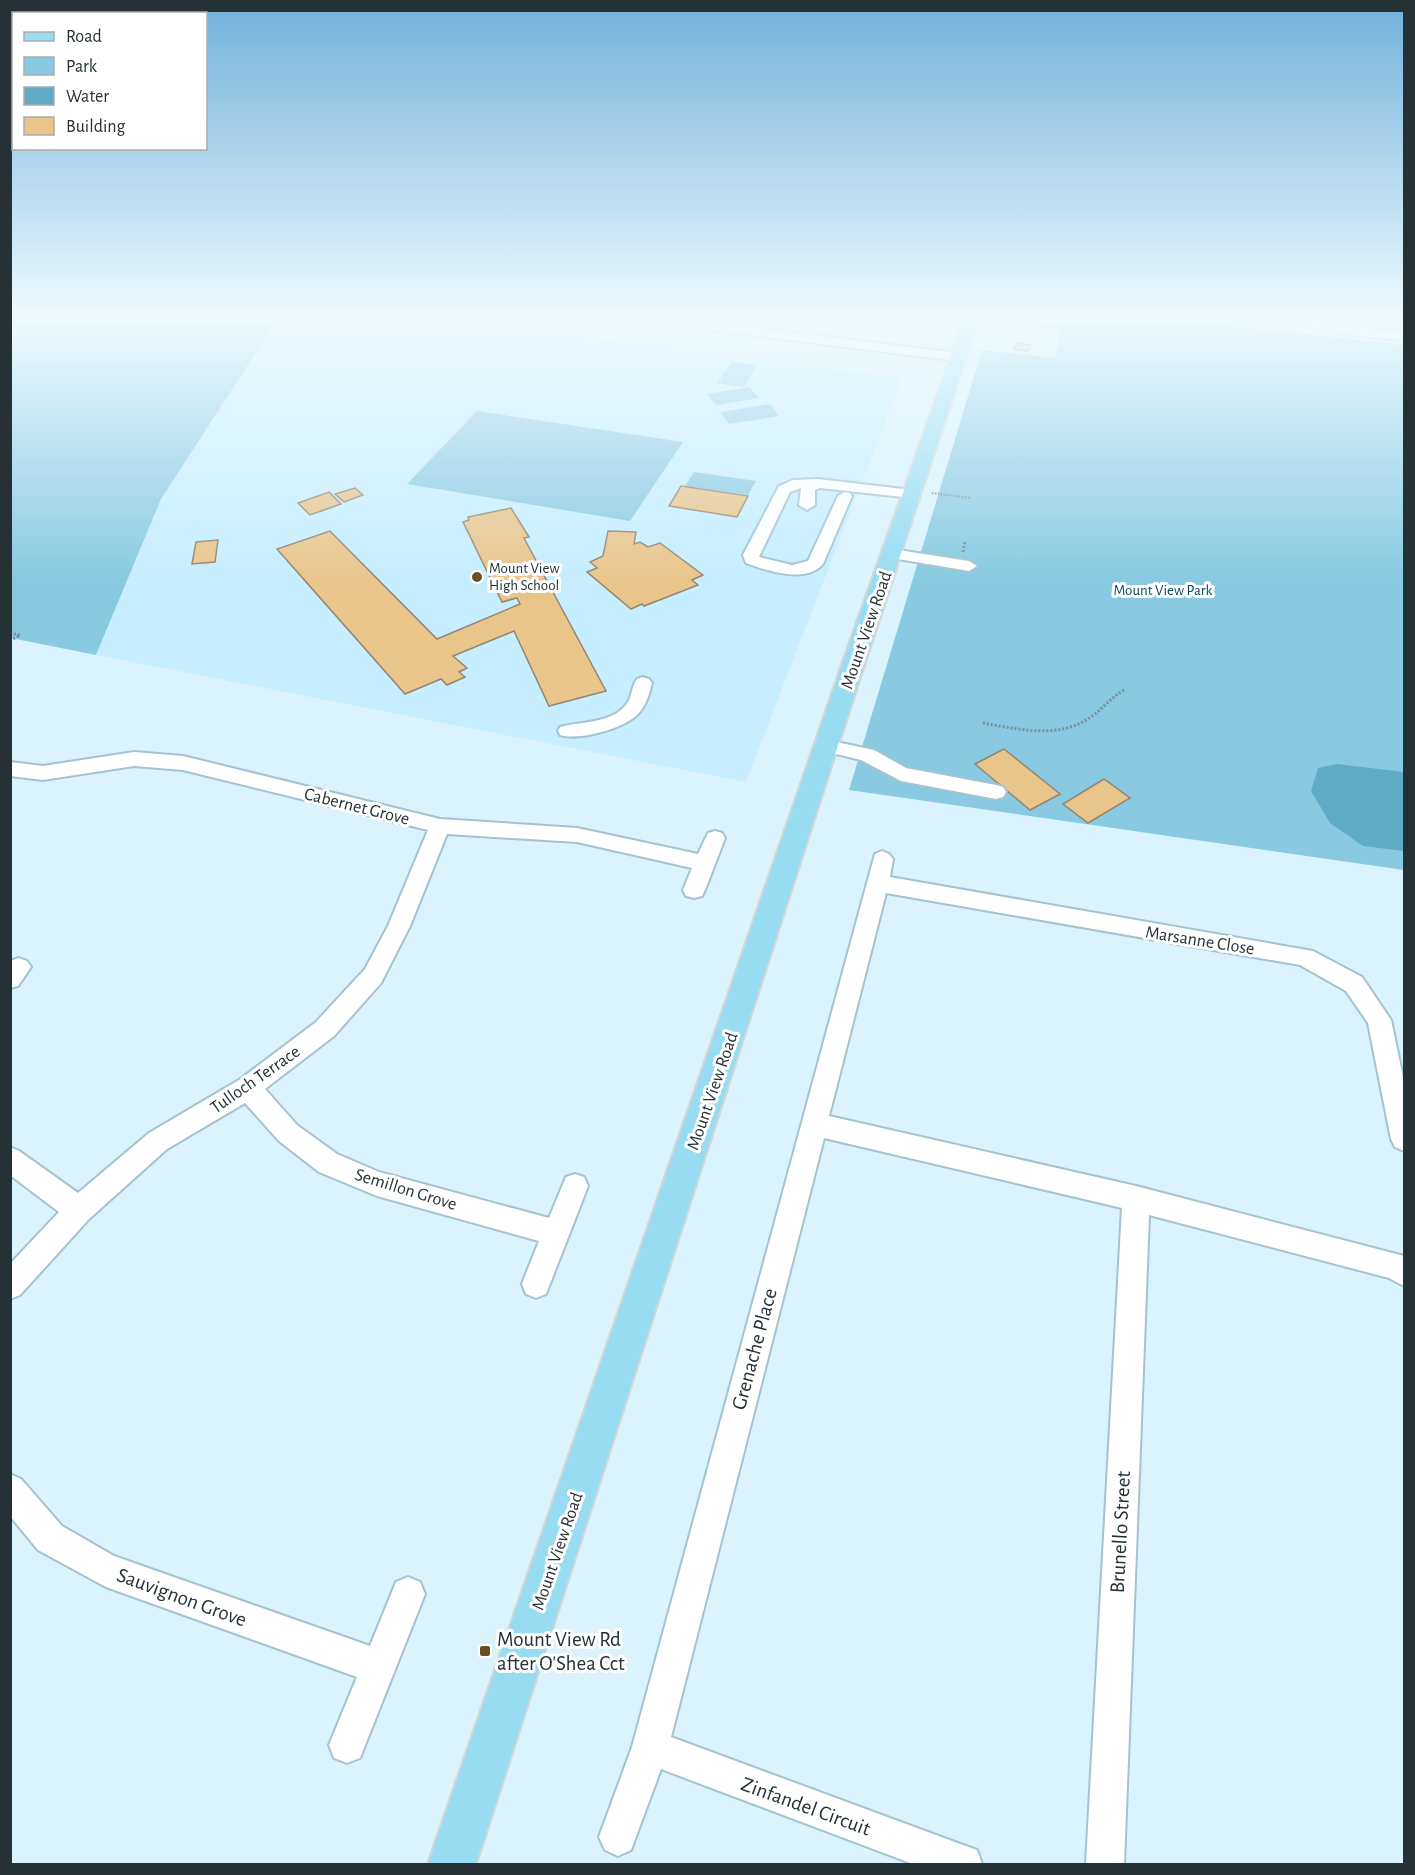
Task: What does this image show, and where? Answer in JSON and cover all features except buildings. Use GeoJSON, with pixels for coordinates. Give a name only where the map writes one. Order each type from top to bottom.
{"type":"FeatureCollection","features":[{"type":"Feature","properties":{"kind":"main road","name":"Mount View Road"},"geometry":{"type":"LineString","coordinates":[[452,1864],[942,404]]}},
{"type":"Feature","properties":{"kind":"street"},"geometry":{"type":"LineString","coordinates":[[818,483],[808,488],[807,505],[822,492],[887,503],[910,498]]}},
{"type":"Feature","properties":{"kind":"street"},"geometry":{"type":"LineString","coordinates":[[844,496],[815,564],[796,570],[752,560],[751,555],[784,489],[794,484],[818,483],[910,498]]}},
{"type":"Feature","properties":{"kind":"street"},"geometry":{"type":"LineString","coordinates":[[892,554],[969,566]]}},
{"type":"Feature","properties":{"kind":"street"},"geometry":{"type":"LineString","coordinates":[[772,584],[780,568]]}},
{"type":"Feature","properties":{"kind":"street"},"geometry":{"type":"LineString","coordinates":[[567,731],[596,727],[630,712],[638,701],[643,683]]}},
{"type":"Feature","properties":{"kind":"street"},"geometry":{"type":"LineString","coordinates":[[827,746],[867,755],[901,774],[996,792]]}},
{"type":"Feature","properties":{"kind":"street","name":"Cabernet Grove"},"geometry":{"type":"LineString","coordinates":[[10,769],[43,773],[134,759],[183,763],[440,826],[577,835],[704,863]]}},
{"type":"Feature","properties":{"kind":"street","name":"Tulloch Terrace"},"geometry":{"type":"LineString","coordinates":[[10,1285],[79,1210],[158,1141],[248,1088],[325,1029],[372,976],[399,926],[440,826]]}},
{"type":"Feature","properties":{"kind":"street"},"geometry":{"type":"LineString","coordinates":[[694,890],[715,838]]}},
{"type":"Feature","properties":{"kind":"street","name":"Grenache Place"},"geometry":{"type":"LineString","coordinates":[[618,1837],[650,1748],[880,871]]}},
{"type":"Feature","properties":{"kind":"street","name":"Marsanne Close"},"geometry":{"type":"LineString","coordinates":[[880,871],[1047,914],[1305,957],[1354,984],[1379,1020],[1404,1139]]}},
{"type":"Feature","properties":{"kind":"street","name":"Semillon Grove"},"geometry":{"type":"LineString","coordinates":[[248,1088],[288,1133],[328,1163],[377,1184],[556,1233]]}},
{"type":"Feature","properties":{"kind":"street"},"geometry":{"type":"LineString","coordinates":[[813,1124],[1136,1199],[1395,1266],[1404,1272]]}},
{"type":"Feature","properties":{"kind":"street"},"geometry":{"type":"LineString","coordinates":[[10,1159],[79,1210]]}},
{"type":"Feature","properties":{"kind":"street"},"geometry":{"type":"LineString","coordinates":[[536,1284],[575,1186]]}},
{"type":"Feature","properties":{"kind":"street","name":"Brunello Street"},"geometry":{"type":"LineString","coordinates":[[1104,1864],[1136,1199]]}},
{"type":"Feature","properties":{"kind":"street","name":"Sauvignon Grove"},"geometry":{"type":"LineString","coordinates":[[10,1490],[50,1538],[106,1570],[379,1667]]}},
{"type":"Feature","properties":{"kind":"street"},"geometry":{"type":"LineString","coordinates":[[347,1745],[408,1594]]}},
{"type":"Feature","properties":{"kind":"street","name":"Zinfandel Circuit"},"geometry":{"type":"LineString","coordinates":[[650,1748],[963,1864]]}},
{"type":"Feature","properties":{"kind":"path"},"geometry":{"type":"LineString","coordinates":[[910,498],[971,498]]}},
{"type":"Feature","properties":{"kind":"path"},"geometry":{"type":"LineString","coordinates":[[10,633],[20,634],[10,641]]}},
{"type":"Feature","properties":{"kind":"path"},"geometry":{"type":"LineString","coordinates":[[983,723],[1038,731],[1064,729],[1085,721],[1124,690]]}},
{"type":"Feature","properties":{"kind":"shaded area","name":"Mount View High School"},"geometry":{"type":"Polygon","coordinates":[[[222,404],[892,404],[746,782],[96,655],[161,499],[222,404]]]}},
{"type":"Feature","properties":{"kind":"green space"},"geometry":{"type":"Polygon","coordinates":[[[10,404],[222,404],[161,499],[96,655],[11,638],[10,404]]]}},
{"type":"Feature","properties":{"kind":"green space"},"geometry":{"type":"Polygon","coordinates":[[[770,404],[779,416],[729,424],[720,412],[770,404]]]}},
{"type":"Feature","properties":{"kind":"green space","name":"Mount View Park"},"geometry":{"type":"Polygon","coordinates":[[[966,404],[1404,404],[1404,870],[849,790],[966,404]]]}},
{"type":"Feature","properties":{"kind":"green space"},"geometry":{"type":"Polygon","coordinates":[[[477,411],[683,442],[630,521],[407,484],[477,411]]]}},
{"type":"Feature","properties":{"kind":"green space"},"geometry":{"type":"Polygon","coordinates":[[[694,472],[756,481],[748,495],[685,486],[694,472]]]}},
{"type":"Feature","properties":{"kind":"water"},"geometry":{"type":"Polygon","coordinates":[[[1337,764],[1404,772],[1404,851],[1363,846],[1330,823],[1311,791],[1318,768],[1337,764]]]}},
{"type":"Feature","properties":{"kind":"place","name":"Mount View High School"},"geometry":{"type":"Point","coordinates":[477,577]}},
{"type":"Feature","properties":{"kind":"place","name":"Mount View Rd after O'Shea Cct"},"geometry":{"type":"Point","coordinates":[485,1651]}}]}
